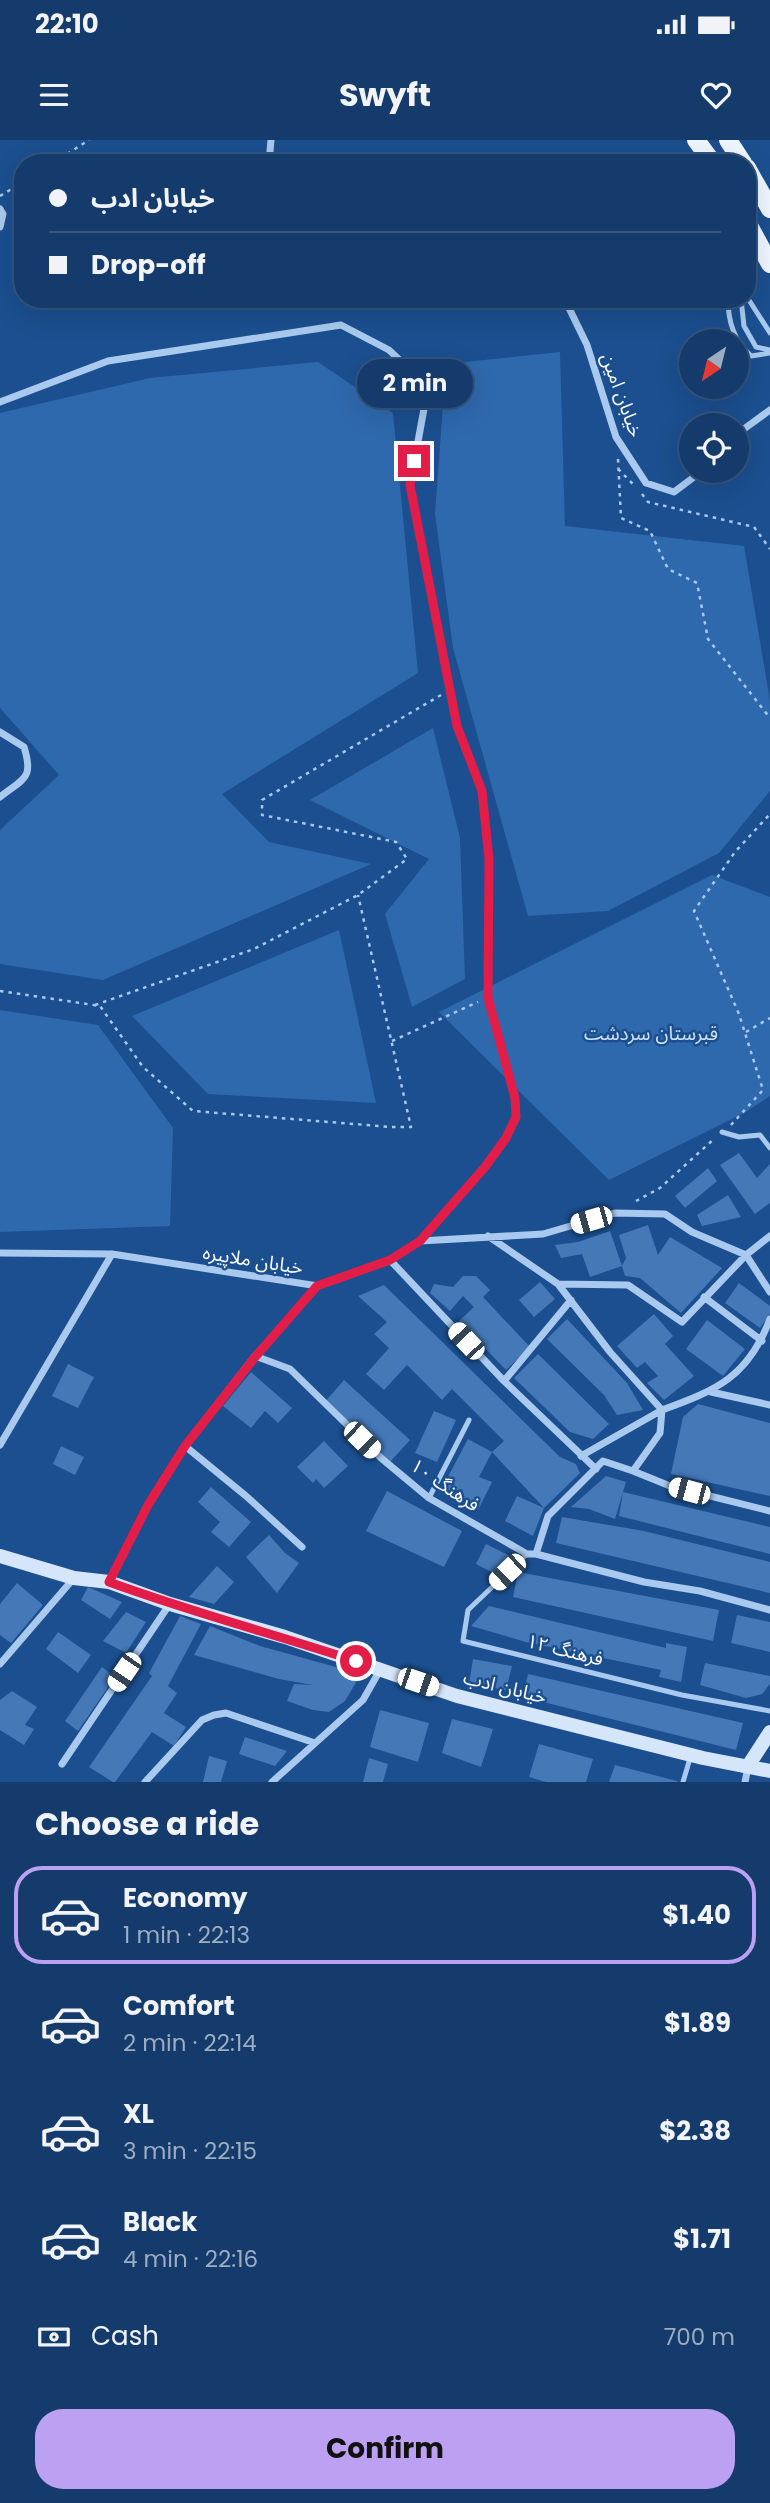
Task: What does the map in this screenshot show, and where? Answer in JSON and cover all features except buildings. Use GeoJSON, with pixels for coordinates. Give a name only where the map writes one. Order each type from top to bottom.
{"type":"FeatureCollection","features":[{"type":"Feature","properties":{"kind":"main road"},"geometry":{"type":"LineString","coordinates":[[757,178],[770,209]]}},
{"type":"Feature","properties":{"kind":"main road"},"geometry":{"type":"LineString","coordinates":[[756,239],[766,257]]}},
{"type":"Feature","properties":{"kind":"street"},"geometry":{"type":"LineString","coordinates":[[0,209],[3,214],[0,227]]}},
{"type":"Feature","properties":{"kind":"street","name":"خیابان امین"},"geometry":{"type":"LineString","coordinates":[[569,308],[587,345],[617,437],[646,483],[674,492],[686,483]]}},
{"type":"Feature","properties":{"kind":"street"},"geometry":{"type":"LineString","coordinates":[[0,402],[108,361],[341,325],[389,350],[428,387],[410,485],[457,726],[482,791],[489,859],[488,998],[515,1098],[516,1117],[506,1138],[485,1167],[420,1241]]}},
{"type":"Feature","properties":{"kind":"street"},"geometry":{"type":"LineString","coordinates":[[749,425],[770,410]]}},
{"type":"Feature","properties":{"kind":"street"},"geometry":{"type":"LineString","coordinates":[[0,733],[24,747],[29,764],[27,776],[0,796]]}},
{"type":"Feature","properties":{"kind":"street","name":"خیابان ملاپیره"},"geometry":{"type":"LineString","coordinates":[[0,1253],[112,1255],[317,1286],[390,1260],[420,1241],[544,1234],[615,1213],[665,1214],[692,1232],[746,1255]]}},
{"type":"Feature","properties":{"kind":"street"},"geometry":{"type":"LineString","coordinates":[[488,1236],[558,1284],[610,1352],[662,1410],[660,1433],[633,1471]]}},
{"type":"Feature","properties":{"kind":"street"},"geometry":{"type":"LineString","coordinates":[[558,1284],[628,1284],[682,1322],[746,1255],[770,1236]]}},
{"type":"Feature","properties":{"kind":"street"},"geometry":{"type":"LineString","coordinates":[[0,1445],[112,1255]]}},
{"type":"Feature","properties":{"kind":"street"},"geometry":{"type":"LineString","coordinates":[[746,1255],[770,1292]]}},
{"type":"Feature","properties":{"kind":"street"},"geometry":{"type":"LineString","coordinates":[[390,1260],[503,1381],[596,1469]]}},
{"type":"Feature","properties":{"kind":"street"},"geometry":{"type":"LineString","coordinates":[[109,1582],[148,1505],[185,1446],[256,1356],[317,1286]]}},
{"type":"Feature","properties":{"kind":"street"},"geometry":{"type":"LineString","coordinates":[[704,1297],[762,1341]]}},
{"type":"Feature","properties":{"kind":"street"},"geometry":{"type":"LineString","coordinates":[[503,1381],[571,1300]]}},
{"type":"Feature","properties":{"kind":"street"},"geometry":{"type":"LineString","coordinates":[[581,1456],[662,1410],[711,1392],[737,1374],[762,1341],[770,1320]]}},
{"type":"Feature","properties":{"kind":"street","name":"فرهنگ ۱۰"},"geometry":{"type":"LineString","coordinates":[[256,1356],[290,1369],[381,1458],[429,1498],[527,1553],[644,1582],[700,1591],[770,1610]]}},
{"type":"Feature","properties":{"kind":"street"},"geometry":{"type":"LineString","coordinates":[[711,1392],[770,1405]]}},
{"type":"Feature","properties":{"kind":"street"},"geometry":{"type":"LineString","coordinates":[[185,1446],[303,1547]]}},
{"type":"Feature","properties":{"kind":"street"},"geometry":{"type":"LineString","coordinates":[[536,1554],[548,1516],[603,1461],[670,1486],[770,1511]]}},
{"type":"Feature","properties":{"kind":"street","name":"خیابان ادب"},"geometry":{"type":"LineString","coordinates":[[0,1556],[74,1578],[109,1582],[170,1604],[285,1637],[457,1696],[770,1771]]}},
{"type":"Feature","properties":{"kind":"street"},"geometry":{"type":"LineString","coordinates":[[0,1664],[74,1578]]}},
{"type":"Feature","properties":{"kind":"street"},"geometry":{"type":"LineString","coordinates":[[62,1764],[170,1604]]}},
{"type":"Feature","properties":{"kind":"street"},"geometry":{"type":"LineString","coordinates":[[272,1782],[363,1700],[380,1670]]}},
{"type":"Feature","properties":{"kind":"street"},"geometry":{"type":"LineString","coordinates":[[145,1782],[202,1720],[214,1715],[226,1713],[315,1743]]}},
{"type":"Feature","properties":{"kind":"street"},"geometry":{"type":"LineString","coordinates":[[745,1782],[748,1766],[770,1732]]}},
{"type":"Feature","properties":{"kind":"lane"},"geometry":{"type":"LineString","coordinates":[[728,308],[741,346],[751,356],[770,352]]}},
{"type":"Feature","properties":{"kind":"lane"},"geometry":{"type":"LineString","coordinates":[[742,308],[744,326],[756,348],[770,352]]}},
{"type":"Feature","properties":{"kind":"lane"},"geometry":{"type":"LineString","coordinates":[[754,308],[770,333]]}},
{"type":"Feature","properties":{"kind":"lane"},"geometry":{"type":"LineString","coordinates":[[722,1132],[739,1137],[760,1135],[770,1148]]}},
{"type":"Feature","properties":{"kind":"lane"},"geometry":{"type":"LineString","coordinates":[[429,1498],[469,1420]]}},
{"type":"Feature","properties":{"kind":"lane","name":"فرهنگ ۱۲"},"geometry":{"type":"LineString","coordinates":[[527,1553],[467,1610],[463,1641],[682,1695],[770,1711]]}},
{"type":"Feature","properties":{"kind":"lane"},"geometry":{"type":"LineString","coordinates":[[683,1782],[692,1754]]}},
{"type":"Feature","properties":{"kind":"path"},"geometry":{"type":"LineString","coordinates":[[67,154],[89,140]]}},
{"type":"Feature","properties":{"kind":"path"},"geometry":{"type":"LineString","coordinates":[[617,437],[621,519],[650,531],[668,569],[697,583],[708,639],[770,718]]}},
{"type":"Feature","properties":{"kind":"path"},"geometry":{"type":"LineString","coordinates":[[618,468],[633,485]]}},
{"type":"Feature","properties":{"kind":"path"},"geometry":{"type":"LineString","coordinates":[[641,494],[648,502],[754,527],[770,549]]}},
{"type":"Feature","properties":{"kind":"path"},"geometry":{"type":"LineString","coordinates":[[95,1005],[254,949],[358,895],[407,859],[396,842],[262,815],[262,800],[450,689]]}},
{"type":"Feature","properties":{"kind":"path"},"geometry":{"type":"LineString","coordinates":[[615,1213],[660,1188],[744,1112],[763,1090],[745,1032],[694,911],[735,852],[770,814]]}},
{"type":"Feature","properties":{"kind":"path"},"geometry":{"type":"LineString","coordinates":[[0,991],[100,1006],[143,1067],[193,1111],[411,1127],[358,895]]}},
{"type":"Feature","properties":{"kind":"path"},"geometry":{"type":"LineString","coordinates":[[392,1041],[488,998]]}},
{"type":"Feature","properties":{"kind":"path"},"geometry":{"type":"LineString","coordinates":[[745,1032],[770,1018]]}},
{"type":"Feature","properties":{"kind":"green space"},"geometry":{"type":"Polygon","coordinates":[[[560,352],[565,526],[744,546],[770,701],[770,791],[719,853],[608,911],[528,916],[453,648],[435,514],[446,364],[560,352]]]}},
{"type":"Feature","properties":{"kind":"green space"},"geometry":{"type":"Polygon","coordinates":[[[318,362],[393,413],[418,673],[222,794],[269,842],[371,864],[103,980],[0,964],[0,830],[59,775],[0,708],[0,413],[150,378],[318,362]]]}},
{"type":"Feature","properties":{"kind":"green space"},"geometry":{"type":"Polygon","coordinates":[[[433,728],[460,838],[465,979],[412,1007],[385,914],[429,859],[310,800],[433,728]]]}},
{"type":"Feature","properties":{"kind":"green space","name":"قبرستان سردشت"},"geometry":{"type":"Polygon","coordinates":[[[712,875],[770,897],[770,1096],[744,1113],[609,1180],[439,1012],[712,875]]]}},
{"type":"Feature","properties":{"kind":"green space"},"geometry":{"type":"Polygon","coordinates":[[[339,930],[376,1103],[208,1094],[132,1016],[339,930]]]}},
{"type":"Feature","properties":{"kind":"green space"},"geometry":{"type":"Polygon","coordinates":[[[0,1010],[98,1025],[173,1128],[170,1226],[0,1232],[0,1010]]]}},
{"type":"Feature","properties":{"kind":"route"},"geometry":{"type":"LineString","coordinates":[[356,1661],[285,1637],[170,1604],[109,1582],[148,1505],[185,1446],[256,1356],[317,1286],[390,1260],[420,1241],[485,1167],[506,1138],[516,1117],[515,1098],[488,998],[489,859],[482,791],[457,726],[410,485],[414,461]]}}]}
